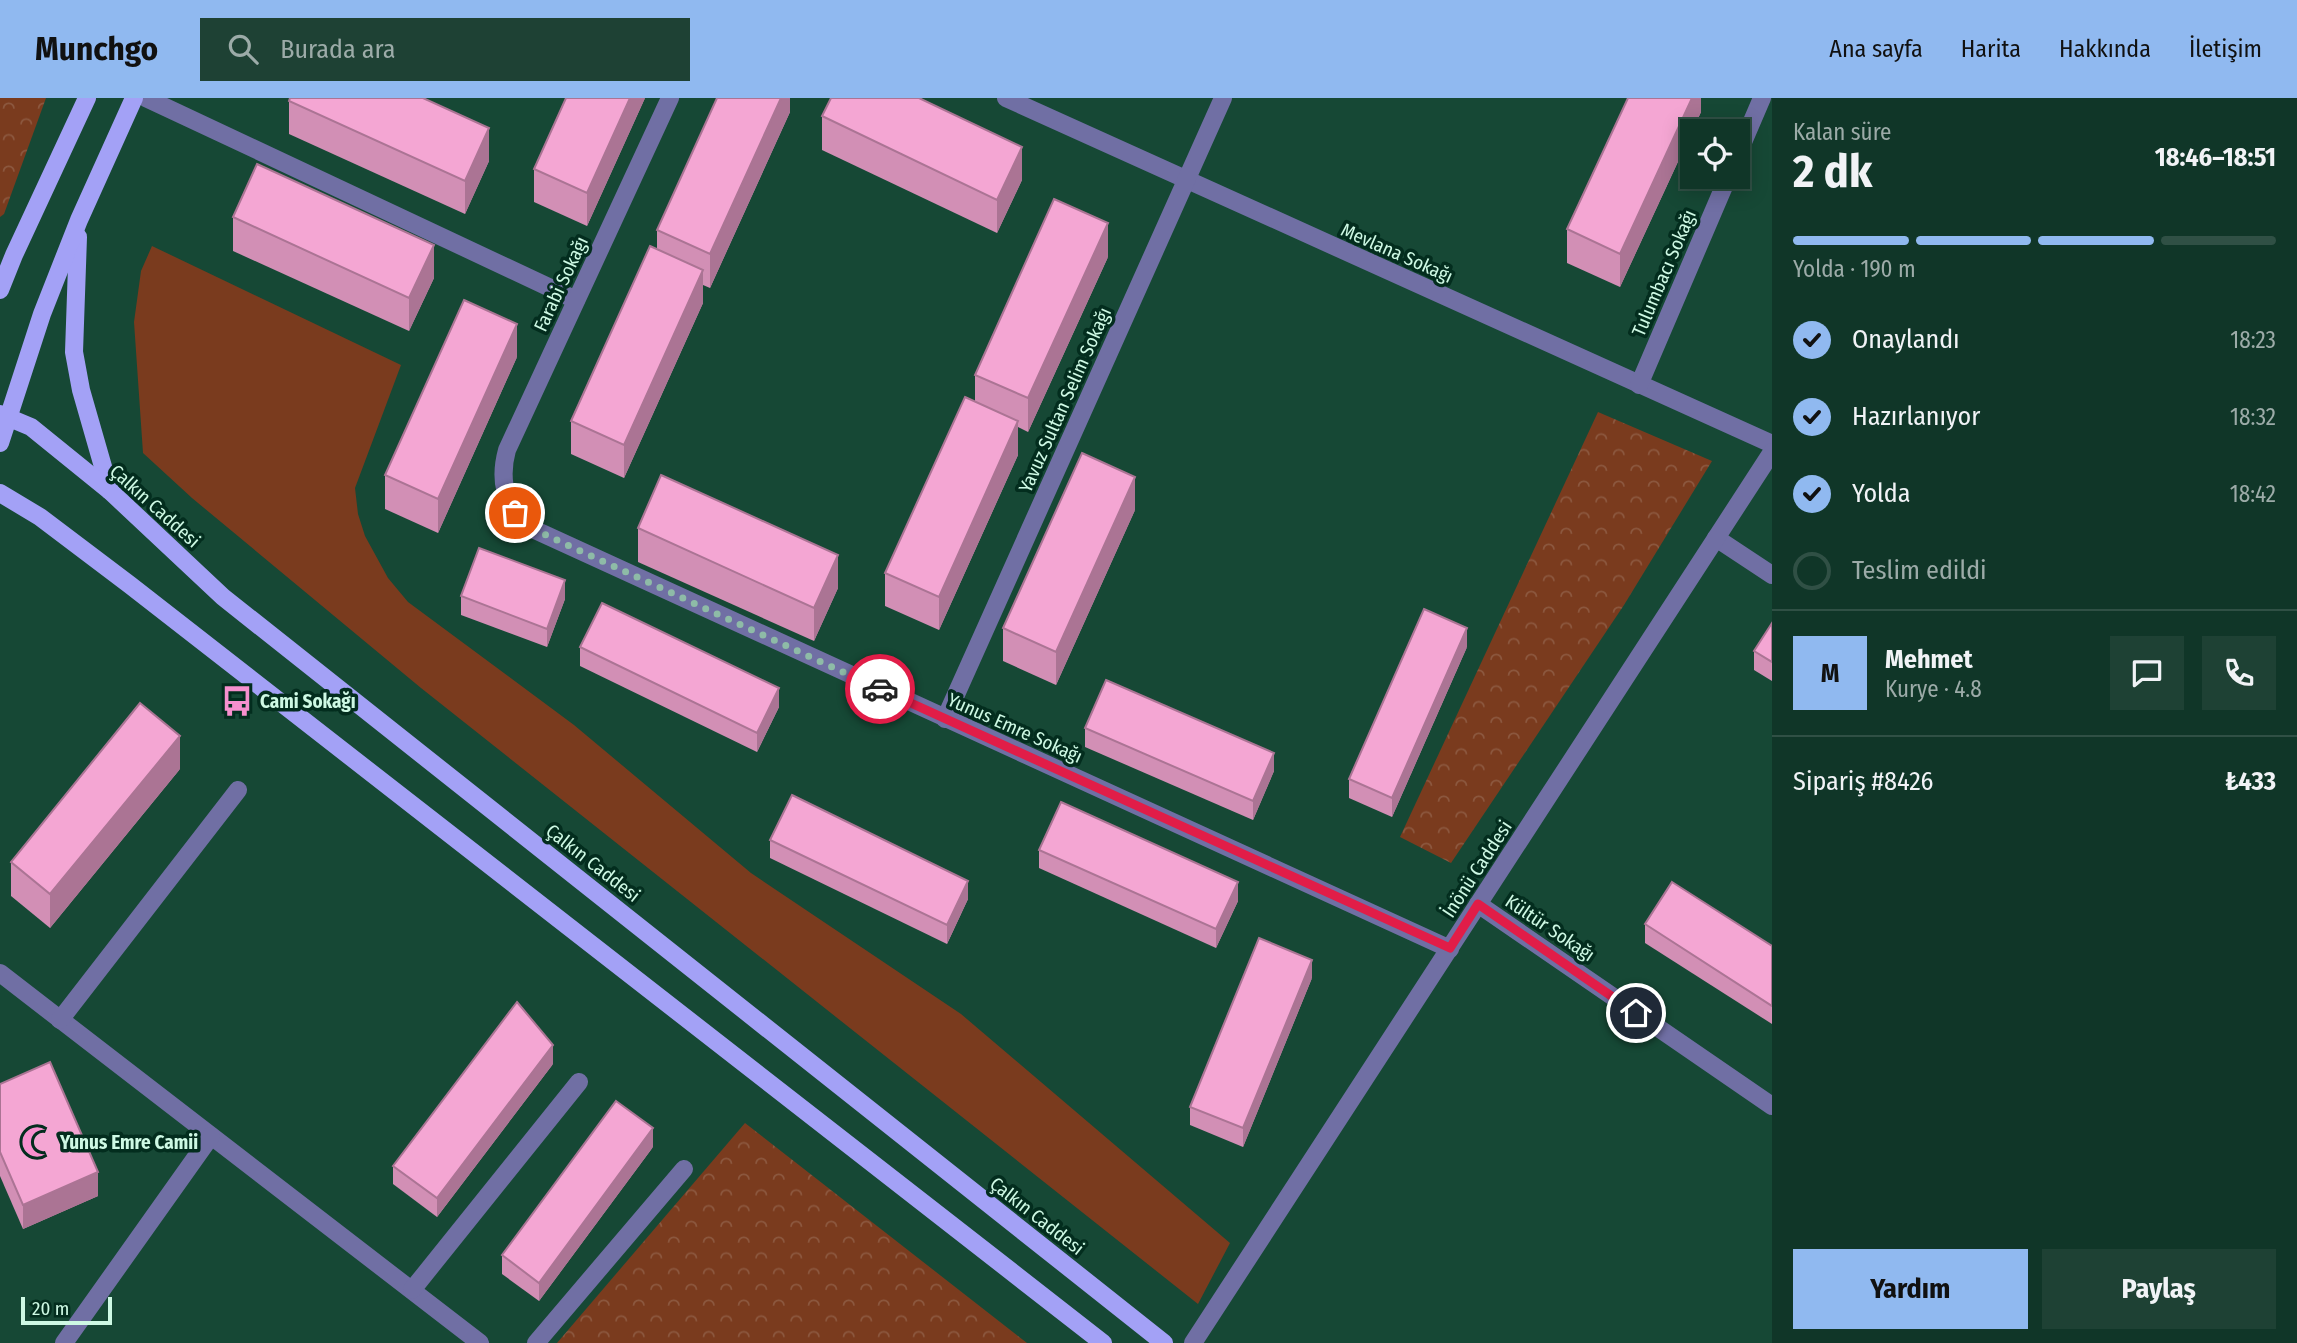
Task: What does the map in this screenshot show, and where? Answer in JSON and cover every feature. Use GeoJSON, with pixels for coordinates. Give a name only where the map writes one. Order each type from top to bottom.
{"type":"FeatureCollection","features":[{"type":"Feature","properties":{"kind":"main road"},"geometry":{"type":"LineString","coordinates":[[0,290],[87,98]]}},
{"type":"Feature","properties":{"kind":"main road"},"geometry":{"type":"LineString","coordinates":[[0,443],[4,416],[42,314],[79,220],[134,98]]}},
{"type":"Feature","properties":{"kind":"main road"},"geometry":{"type":"LineString","coordinates":[[79,220],[74,352],[81,390],[110,491]]}},
{"type":"Feature","properties":{"kind":"main road"},"geometry":{"type":"LineString","coordinates":[[0,268],[14,255]]}},
{"type":"Feature","properties":{"kind":"main road","name":"Çalkın Caddesi"},"geometry":{"type":"LineString","coordinates":[[4,416],[31,427],[110,491],[223,597],[1164,1343]]}},
{"type":"Feature","properties":{"kind":"main road"},"geometry":{"type":"LineString","coordinates":[[0,493],[40,517],[130,585],[1103,1343]]}},
{"type":"Feature","properties":{"kind":"street"},"geometry":{"type":"LineString","coordinates":[[146,98],[576,300]]}},
{"type":"Feature","properties":{"kind":"street","name":"Farabi Sokağı"},"geometry":{"type":"LineString","coordinates":[[504,490],[502,472],[507,450],[670,98]]}},
{"type":"Feature","properties":{"kind":"street","name":"Mevlana Sokağı"},"geometry":{"type":"LineString","coordinates":[[1006,98],[1772,444]]}},
{"type":"Feature","properties":{"kind":"street","name":"Yavuz Sultan Selim Sokağı"},"geometry":{"type":"LineString","coordinates":[[945,719],[1223,98]]}},
{"type":"Feature","properties":{"kind":"street"},"geometry":{"type":"LineString","coordinates":[[1750,126],[1762,98]]}},
{"type":"Feature","properties":{"kind":"street","name":"Tulumbacı Sokağı"},"geometry":{"type":"LineString","coordinates":[[1639,386],[1723,189]]}},
{"type":"Feature","properties":{"kind":"street","name":"İnönü Caddesi"},"geometry":{"type":"LineString","coordinates":[[1194,1343],[1772,452]]}},
{"type":"Feature","properties":{"kind":"street","name":"Yunus Emre Sokağı"},"geometry":{"type":"LineString","coordinates":[[504,490],[515,513],[535,530],[1450,948]]}},
{"type":"Feature","properties":{"kind":"street"},"geometry":{"type":"LineString","coordinates":[[1716,538],[1772,575]]}},
{"type":"Feature","properties":{"kind":"street"},"geometry":{"type":"LineString","coordinates":[[60,1020],[239,790]]}},
{"type":"Feature","properties":{"kind":"street","name":"Kültür Sokağı"},"geometry":{"type":"LineString","coordinates":[[1478,904],[1772,1106]]}},
{"type":"Feature","properties":{"kind":"street"},"geometry":{"type":"LineString","coordinates":[[0,973],[480,1343]]}},
{"type":"Feature","properties":{"kind":"street"},"geometry":{"type":"LineString","coordinates":[[412,1290],[579,1082]]}},
{"type":"Feature","properties":{"kind":"street"},"geometry":{"type":"LineString","coordinates":[[64,1343],[211,1136]]}},
{"type":"Feature","properties":{"kind":"street"},"geometry":{"type":"LineString","coordinates":[[536,1343],[684,1169]]}},
{"type":"Feature","properties":{"kind":"green space"},"geometry":{"type":"Polygon","coordinates":[[[0,98],[46,98],[4,214],[0,217],[0,98]]]}},
{"type":"Feature","properties":{"kind":"green space"},"geometry":{"type":"Polygon","coordinates":[[[152,246],[401,365],[355,488],[358,514],[365,536],[388,578],[408,602],[574,725],[751,873],[961,1014],[1230,1243],[1198,1304],[421,688],[192,498],[143,453],[134,322],[141,271],[152,246]]]}},
{"type":"Feature","properties":{"kind":"green space"},"geometry":{"type":"Polygon","coordinates":[[[1598,412],[1712,461],[1624,605],[1451,863],[1400,837],[1598,412]]]}},
{"type":"Feature","properties":{"kind":"green space"},"geometry":{"type":"Polygon","coordinates":[[[745,1123],[1027,1343],[557,1343],[745,1123]]]}},
{"type":"Feature","properties":{"kind":"building"},"geometry":{"type":"Polygon","coordinates":[[[290,98],[423,98],[489,128],[465,181],[289,101],[290,98]]]}},
{"type":"Feature","properties":{"kind":"building"},"geometry":{"type":"Polygon","coordinates":[[[566,98],[630,98],[587,193],[534,169],[566,98]]]}},
{"type":"Feature","properties":{"kind":"building"},"geometry":{"type":"Polygon","coordinates":[[[717,98],[781,98],[710,254],[657,230],[717,98]]]}},
{"type":"Feature","properties":{"kind":"building"},"geometry":{"type":"Polygon","coordinates":[[[831,98],[919,98],[1022,147],[997,200],[822,116],[831,98]]]}},
{"type":"Feature","properties":{"kind":"building"},"geometry":{"type":"Polygon","coordinates":[[[1628,98],[1692,98],[1620,254],[1567,229],[1628,98]]]}},
{"type":"Feature","properties":{"kind":"building"},"geometry":{"type":"Polygon","coordinates":[[[257,164],[434,245],[409,298],[233,217],[257,164]]]}},
{"type":"Feature","properties":{"kind":"building"},"geometry":{"type":"Polygon","coordinates":[[[1054,199],[1108,223],[1028,398],[975,375],[1054,199]]]}},
{"type":"Feature","properties":{"kind":"building"},"geometry":{"type":"Polygon","coordinates":[[[650,246],[703,270],[624,445],[571,421],[650,246]]]}},
{"type":"Feature","properties":{"kind":"building"},"geometry":{"type":"Polygon","coordinates":[[[464,300],[517,324],[438,499],[385,475],[464,300]]]}},
{"type":"Feature","properties":{"kind":"building"},"geometry":{"type":"Polygon","coordinates":[[[965,397],[1018,421],[939,597],[885,573],[965,397]]]}},
{"type":"Feature","properties":{"kind":"building"},"geometry":{"type":"Polygon","coordinates":[[[1082,453],[1135,477],[1056,652],[1003,628],[1082,453]]]}},
{"type":"Feature","properties":{"kind":"building"},"geometry":{"type":"Polygon","coordinates":[[[661,475],[838,555],[814,608],[638,528],[661,475]]]}},
{"type":"Feature","properties":{"kind":"building"},"geometry":{"type":"Polygon","coordinates":[[[479,548],[565,580],[547,629],[461,596],[479,548]]]}},
{"type":"Feature","properties":{"kind":"building"},"geometry":{"type":"Polygon","coordinates":[[[602,603],[779,688],[757,733],[580,647],[602,603]]]}},
{"type":"Feature","properties":{"kind":"building"},"geometry":{"type":"Polygon","coordinates":[[[1424,609],[1467,628],[1392,798],[1349,779],[1424,609]]]}},
{"type":"Feature","properties":{"kind":"building"},"geometry":{"type":"Polygon","coordinates":[[[1772,623],[1772,662],[1754,651],[1772,623]]]}},
{"type":"Feature","properties":{"kind":"building"},"geometry":{"type":"Polygon","coordinates":[[[1106,680],[1274,753],[1253,801],[1085,728],[1106,680]]]}},
{"type":"Feature","properties":{"kind":"building"},"geometry":{"type":"Polygon","coordinates":[[[140,703],[180,736],[50,894],[11,862],[140,703]]]}},
{"type":"Feature","properties":{"kind":"building"},"geometry":{"type":"Polygon","coordinates":[[[792,795],[968,881],[947,925],[770,840],[792,795]]]}},
{"type":"Feature","properties":{"kind":"building"},"geometry":{"type":"Polygon","coordinates":[[[1061,802],[1238,882],[1216,929],[1039,850],[1061,802]]]}},
{"type":"Feature","properties":{"kind":"building"},"geometry":{"type":"Polygon","coordinates":[[[1672,882],[1772,946],[1772,1006],[1645,924],[1672,882]]]}},
{"type":"Feature","properties":{"kind":"building"},"geometry":{"type":"Polygon","coordinates":[[[1259,938],[1312,960],[1243,1128],[1190,1107],[1259,938]]]}},
{"type":"Feature","properties":{"kind":"building"},"geometry":{"type":"Polygon","coordinates":[[[517,1002],[553,1045],[437,1198],[393,1166],[517,1002]]]}},
{"type":"Feature","properties":{"kind":"building","name":"Yunus Emre Camii"},"geometry":{"type":"Polygon","coordinates":[[[50,1062],[98,1172],[23,1205],[0,1152],[0,1084],[50,1062]]]}},
{"type":"Feature","properties":{"kind":"building"},"geometry":{"type":"Polygon","coordinates":[[[616,1101],[653,1128],[539,1283],[502,1255],[616,1101]]]}},
{"type":"Feature","properties":{"kind":"way so far"},"geometry":{"type":"LineString","coordinates":[[515,513],[535,530],[880,689]]}},
{"type":"Feature","properties":{"kind":"place","name":"Cami Sokağı"},"geometry":{"type":"Point","coordinates":[237,701]}},
{"type":"Feature","properties":{"kind":"place","name":"Yunus Emre Camii"},"geometry":{"type":"Point","coordinates":[37,1142]}},
{"type":"Feature","properties":{"kind":"route"},"geometry":{"type":"LineString","coordinates":[[880,689],[1450,948],[1478,904],[1636,1013]]}}]}
